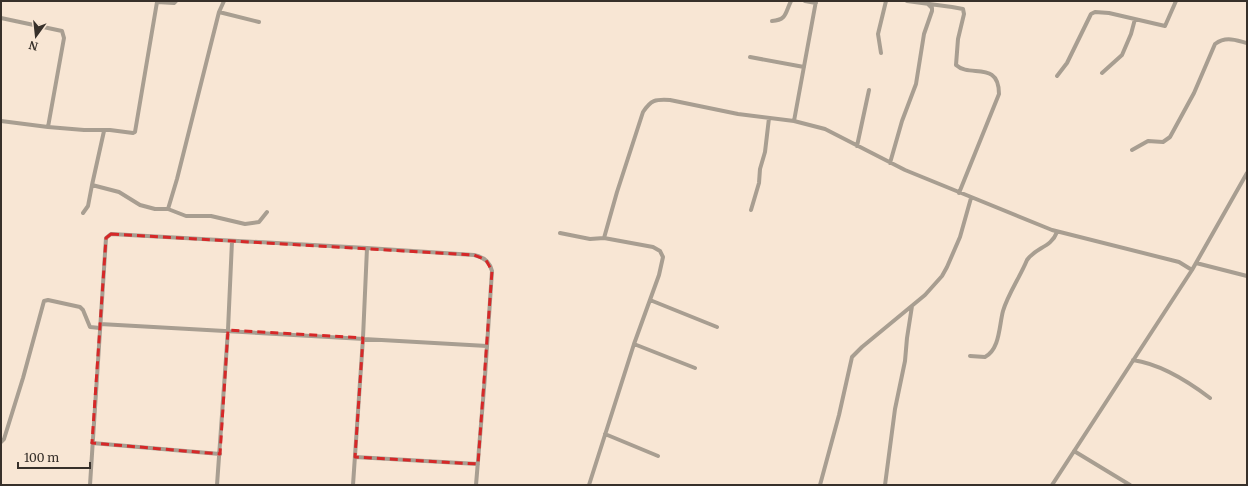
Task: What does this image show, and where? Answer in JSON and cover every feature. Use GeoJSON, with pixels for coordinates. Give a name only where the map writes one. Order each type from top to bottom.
{"type":"FeatureCollection","features":[{"type":"Feature","properties":{"kind":"street"},"geometry":{"type":"LineString","coordinates":[[1,121],[48,127],[133,133],[136,131],[157,2],[174,3],[176,1]]}},
{"type":"Feature","properties":{"kind":"street"},"geometry":{"type":"LineString","coordinates":[[168,209],[224,1]]}},
{"type":"Feature","properties":{"kind":"street"},"geometry":{"type":"LineString","coordinates":[[772,21],[784,18],[790,1]]}},
{"type":"Feature","properties":{"kind":"street"},"geometry":{"type":"LineString","coordinates":[[794,121],[816,2],[805,1]]}},
{"type":"Feature","properties":{"kind":"street"},"geometry":{"type":"LineString","coordinates":[[881,53],[878,34],[886,1]]}},
{"type":"Feature","properties":{"kind":"street"},"geometry":{"type":"LineString","coordinates":[[907,1],[952,7],[963,10],[964,14],[958,39],[956,65],[959,68],[984,71],[994,76],[999,89],[999,94],[959,193]]}},
{"type":"Feature","properties":{"kind":"street"},"geometry":{"type":"LineString","coordinates":[[1057,76],[1068,63],[1091,14],[1095,12],[1109,13],[1165,26],[1176,1]]}},
{"type":"Feature","properties":{"kind":"street"},"geometry":{"type":"LineString","coordinates":[[890,164],[902,121],[916,84],[924,34],[932,11],[932,8],[927,4]]}},
{"type":"Feature","properties":{"kind":"street"},"geometry":{"type":"LineString","coordinates":[[220,12],[259,22]]}},
{"type":"Feature","properties":{"kind":"street"},"geometry":{"type":"LineString","coordinates":[[1,18],[62,31],[64,34],[48,127]]}},
{"type":"Feature","properties":{"kind":"street"},"geometry":{"type":"LineString","coordinates":[[1102,73],[1122,55],[1131,34],[1135,19]]}},
{"type":"Feature","properties":{"kind":"street"},"geometry":{"type":"LineString","coordinates":[[1132,150],[1148,141],[1163,142],[1170,137],[1194,93],[1215,44],[1221,40],[1229,39],[1247,43]]}},
{"type":"Feature","properties":{"kind":"street"},"geometry":{"type":"LineString","coordinates":[[750,56],[804,67]]}},
{"type":"Feature","properties":{"kind":"street"},"geometry":{"type":"LineString","coordinates":[[857,146],[868,90]]}},
{"type":"Feature","properties":{"kind":"street"},"geometry":{"type":"LineString","coordinates":[[604,238],[643,112],[649,104],[658,99],[670,100],[738,114],[794,121],[825,129],[890,164],[1057,232],[1179,262],[1192,270]]}},
{"type":"Feature","properties":{"kind":"street"},"geometry":{"type":"LineString","coordinates":[[751,210],[759,183],[760,169],[765,152],[769,118]]}},
{"type":"Feature","properties":{"kind":"street"},"geometry":{"type":"LineString","coordinates":[[83,213],[88,206],[104,131]]}},
{"type":"Feature","properties":{"kind":"street"},"geometry":{"type":"LineString","coordinates":[[1052,485],[1192,270],[1247,173]]}},
{"type":"Feature","properties":{"kind":"street"},"geometry":{"type":"LineString","coordinates":[[92,186],[119,192],[140,205],[155,209],[168,209],[186,216],[211,216],[245,224],[259,222],[267,212]]}},
{"type":"Feature","properties":{"kind":"street"},"geometry":{"type":"LineString","coordinates":[[820,485],[839,415],[852,357],[912,306],[942,276],[961,233],[971,198]]}},
{"type":"Feature","properties":{"kind":"street"},"geometry":{"type":"LineString","coordinates":[[970,356],[985,357],[993,351],[998,336],[1003,311],[1027,260],[1030,256],[1053,241],[1057,232]]}},
{"type":"Feature","properties":{"kind":"street"},"geometry":{"type":"LineString","coordinates":[[560,233],[590,239],[604,238],[653,247],[660,252],[663,257],[662,265],[634,344],[589,485]]}},
{"type":"Feature","properties":{"kind":"street"},"geometry":{"type":"LineString","coordinates":[[90,485],[106,238],[111,234],[474,255],[486,260],[492,271],[476,485]]}},
{"type":"Feature","properties":{"kind":"street"},"geometry":{"type":"LineString","coordinates":[[217,485],[228,330],[232,241]]}},
{"type":"Feature","properties":{"kind":"street"},"geometry":{"type":"LineString","coordinates":[[353,485],[363,338],[367,248]]}},
{"type":"Feature","properties":{"kind":"street"},"geometry":{"type":"LineString","coordinates":[[1196,263],[1247,276]]}},
{"type":"Feature","properties":{"kind":"street"},"geometry":{"type":"LineString","coordinates":[[1,442],[4,439],[23,378],[44,301],[48,300],[80,307],[83,310],[90,326],[228,330],[487,346]]}},
{"type":"Feature","properties":{"kind":"street"},"geometry":{"type":"LineString","coordinates":[[650,300],[717,327]]}},
{"type":"Feature","properties":{"kind":"street"},"geometry":{"type":"LineString","coordinates":[[885,485],[895,409],[905,361],[912,306]]}},
{"type":"Feature","properties":{"kind":"street"},"geometry":{"type":"LineString","coordinates":[[634,344],[696,368]]}},
{"type":"Feature","properties":{"kind":"street"},"geometry":{"type":"LineString","coordinates":[[1133,360],[1146,362],[1190,384],[1210,398]]}},
{"type":"Feature","properties":{"kind":"street"},"geometry":{"type":"LineString","coordinates":[[605,434],[658,456]]}},
{"type":"Feature","properties":{"kind":"street"},"geometry":{"type":"LineString","coordinates":[[92,443],[220,454]]}},
{"type":"Feature","properties":{"kind":"street"},"geometry":{"type":"LineString","coordinates":[[1074,451],[1130,485]]}},
{"type":"Feature","properties":{"kind":"street"},"geometry":{"type":"LineString","coordinates":[[355,457],[478,464]]}},
{"type":"Feature","properties":{"kind":"highlighted area"},"geometry":{"type":"Polygon","coordinates":[[[111,234],[474,255],[486,260],[492,271],[478,464],[355,457],[363,338],[228,330],[220,454],[92,443],[106,238],[111,234]]]}}]}
